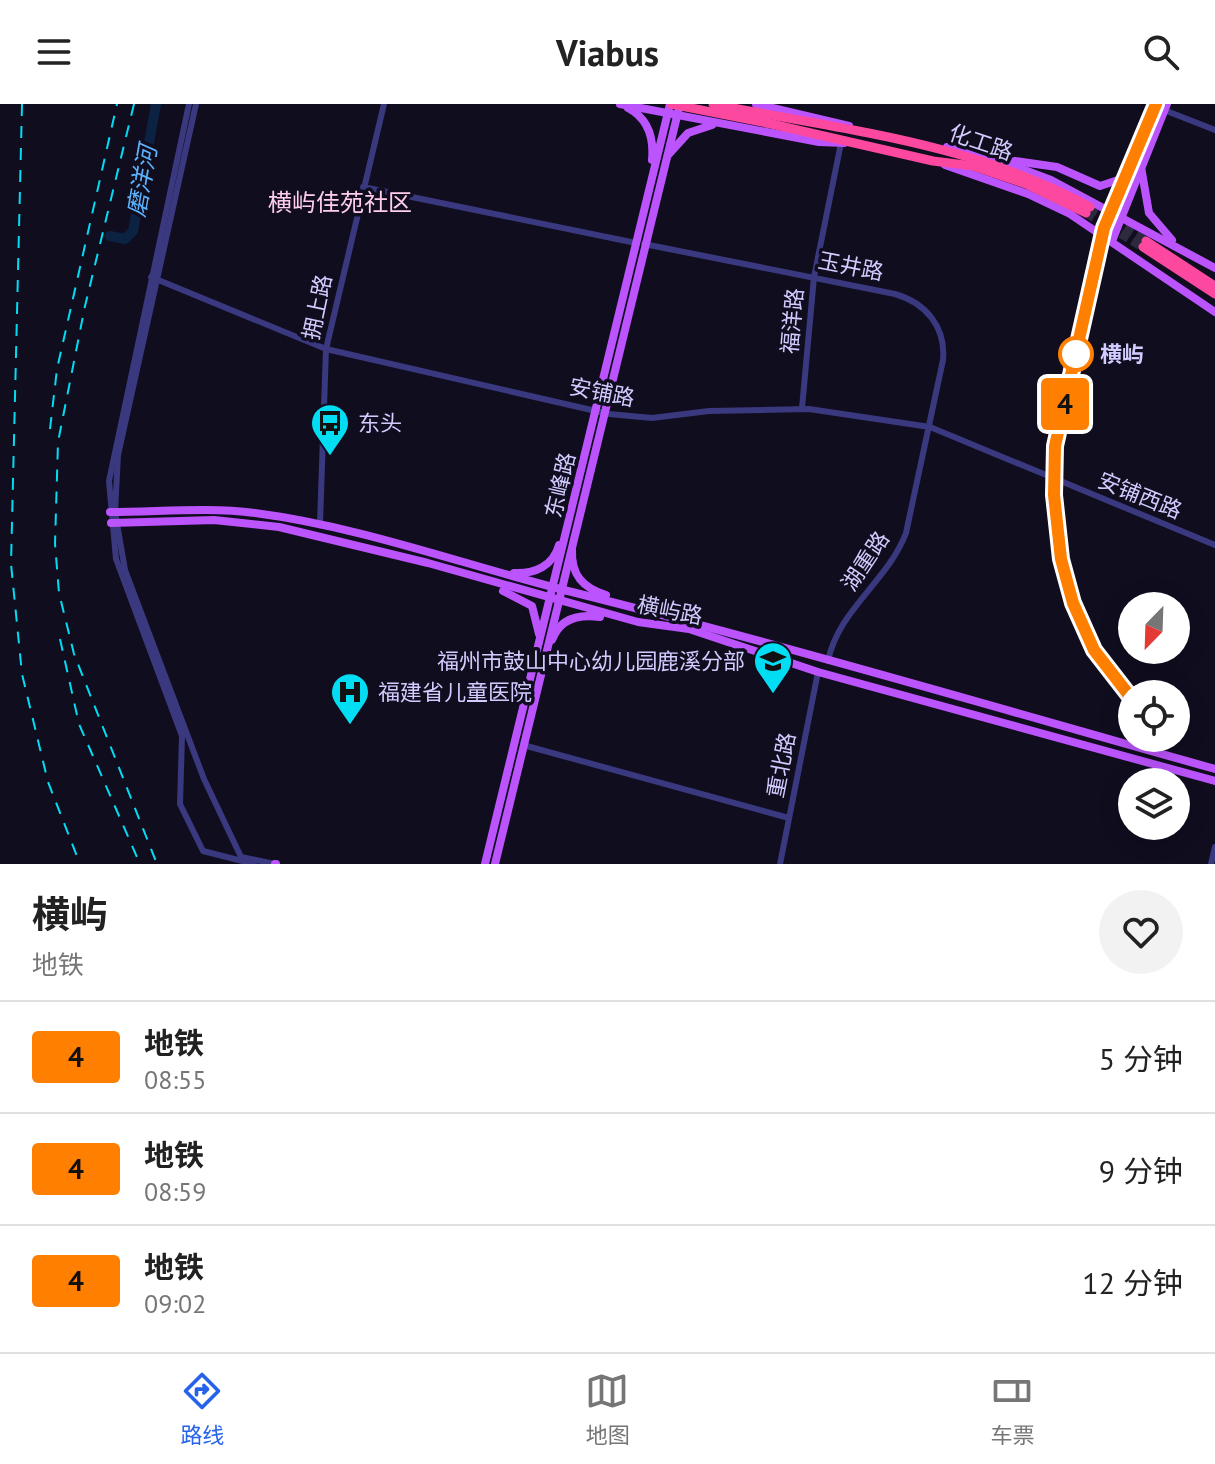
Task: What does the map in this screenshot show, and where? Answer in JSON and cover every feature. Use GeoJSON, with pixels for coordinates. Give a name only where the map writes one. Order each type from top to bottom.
{"type":"FeatureCollection","features":[{"type":"Feature","properties":{"kind":"highway","name":"化工路"},"geometry":{"type":"LineString","coordinates":[[671,104],[766,112],[845,143],[993,172],[1091,208]]}},
{"type":"Feature","properties":{"kind":"highway","name":"化工路"},"geometry":{"type":"LineString","coordinates":[[713,104],[766,112],[823,126],[853,127],[937,146],[1029,178],[1091,208]]}},
{"type":"Feature","properties":{"kind":"highway"},"geometry":{"type":"LineString","coordinates":[[1215,286],[1144,244],[1215,294]]}},
{"type":"Feature","properties":{"kind":"main road"},"geometry":{"type":"LineString","coordinates":[[618,104],[716,124],[845,143]]}},
{"type":"Feature","properties":{"kind":"main road"},"geometry":{"type":"LineString","coordinates":[[618,104],[635,112],[647,126],[653,151],[651,180]]}},
{"type":"Feature","properties":{"kind":"main road"},"geometry":{"type":"LineString","coordinates":[[671,104],[672,116]]}},
{"type":"Feature","properties":{"kind":"main road"},"geometry":{"type":"LineString","coordinates":[[672,116],[680,104]]}},
{"type":"Feature","properties":{"kind":"main road"},"geometry":{"type":"LineString","coordinates":[[756,104],[766,112]]}},
{"type":"Feature","properties":{"kind":"main road"},"geometry":{"type":"LineString","coordinates":[[1110,239],[1129,171],[1155,104]]}},
{"type":"Feature","properties":{"kind":"main road"},"geometry":{"type":"LineString","coordinates":[[1117,214],[1165,107]]}},
{"type":"Feature","properties":{"kind":"main road","name":"东峰路"},"geometry":{"type":"LineString","coordinates":[[485,864],[574,528],[640,244],[665,159],[672,116]]}},
{"type":"Feature","properties":{"kind":"main road","name":"东峰路"},"geometry":{"type":"LineString","coordinates":[[640,244],[651,180],[672,116]]}},
{"type":"Feature","properties":{"kind":"main road"},"geometry":{"type":"LineString","coordinates":[[665,159],[688,133],[716,124]]}},
{"type":"Feature","properties":{"kind":"main road"},"geometry":{"type":"LineString","coordinates":[[937,146],[1045,164],[1100,186],[1118,180],[1129,171]]}},
{"type":"Feature","properties":{"kind":"main road"},"geometry":{"type":"LineString","coordinates":[[996,158],[1051,180],[1091,208],[1117,214],[1215,268]]}},
{"type":"Feature","properties":{"kind":"main road","name":"化工路"},"geometry":{"type":"LineString","coordinates":[[933,161],[1039,199],[1110,239],[1215,312]]}},
{"type":"Feature","properties":{"kind":"main road"},"geometry":{"type":"LineString","coordinates":[[1141,165],[1149,213],[1182,248]]}},
{"type":"Feature","properties":{"kind":"main road"},"geometry":{"type":"LineString","coordinates":[[1068,174],[1091,208]]}},
{"type":"Feature","properties":{"kind":"main road","name":"东峰路"},"geometry":{"type":"LineString","coordinates":[[557,588],[573,507],[599,412]]}},
{"type":"Feature","properties":{"kind":"main road"},"geometry":{"type":"LineString","coordinates":[[494,571],[527,573],[547,565],[557,554],[567,515],[573,507]]}},
{"type":"Feature","properties":{"kind":"main road","name":"横屿路"},"geometry":{"type":"LineString","coordinates":[[113,512],[221,510],[320,523],[557,588],[640,607],[1215,769]]}},
{"type":"Feature","properties":{"kind":"main road","name":"横屿路"},"geometry":{"type":"LineString","coordinates":[[113,523],[214,520],[269,526],[638,622],[689,629],[818,672],[1215,781]]}},
{"type":"Feature","properties":{"kind":"main road"},"geometry":{"type":"LineString","coordinates":[[574,528],[572,560],[581,582],[593,591],[640,607]]}},
{"type":"Feature","properties":{"kind":"main road"},"geometry":{"type":"LineString","coordinates":[[466,575],[530,604],[538,618],[540,647]]}},
{"type":"Feature","properties":{"kind":"main road","name":"东峰路"},"geometry":{"type":"LineString","coordinates":[[495,864],[554,599]]}},
{"type":"Feature","properties":{"kind":"main road"},"geometry":{"type":"LineString","coordinates":[[536,690],[554,633],[568,620],[588,615],[638,622]]}},
{"type":"Feature","properties":{"kind":"street"},"geometry":{"type":"LineString","coordinates":[[189,104],[118,455],[113,523],[121,575],[183,740],[180,801],[184,817],[203,851],[254,864]]}},
{"type":"Feature","properties":{"kind":"street"},"geometry":{"type":"LineString","coordinates":[[154,278],[196,104]]}},
{"type":"Feature","properties":{"kind":"street","name":"拥上路"},"geometry":{"type":"LineString","coordinates":[[320,523],[326,349],[384,104]]}},
{"type":"Feature","properties":{"kind":"street"},"geometry":{"type":"LineString","coordinates":[[1165,107],[1215,130]]}},
{"type":"Feature","properties":{"kind":"street","name":"福洋路"},"geometry":{"type":"LineString","coordinates":[[802,408],[814,277],[845,143]]}},
{"type":"Feature","properties":{"kind":"street","name":"玉井路"},"geometry":{"type":"LineString","coordinates":[[363,187],[901,296],[918,304],[940,331],[944,354],[930,427]]}},
{"type":"Feature","properties":{"kind":"street","name":"安铺路"},"geometry":{"type":"LineString","coordinates":[[154,278],[326,349],[599,412],[652,418],[702,411],[802,408],[930,427],[1052,479]]}},
{"type":"Feature","properties":{"kind":"street","name":"湖重路"},"geometry":{"type":"LineString","coordinates":[[828,661],[835,634],[904,537],[930,427]]}},
{"type":"Feature","properties":{"kind":"street","name":"安铺西路"},"geometry":{"type":"LineString","coordinates":[[1052,479],[1215,545]]}},
{"type":"Feature","properties":{"kind":"street"},"geometry":{"type":"LineString","coordinates":[[113,523],[125,570],[204,779],[241,857],[276,864]]}},
{"type":"Feature","properties":{"kind":"street","name":"重北路"},"geometry":{"type":"LineString","coordinates":[[780,864],[818,672]]}},
{"type":"Feature","properties":{"kind":"street"},"geometry":{"type":"LineString","coordinates":[[523,745],[789,818]]}},
{"type":"Feature","properties":{"kind":"street"},"geometry":{"type":"LineString","coordinates":[[1211,864],[1215,847]]}},
{"type":"Feature","properties":{"kind":"waterway","name":"磨洋河"},"geometry":{"type":"LineString","coordinates":[[110,236],[125,239],[133,231],[156,104]]}},
{"type":"Feature","properties":{"kind":"tunnel"},"geometry":{"type":"LineString","coordinates":[[1090,207],[1146,241]]}},
{"type":"Feature","properties":{"kind":"tunnel"},"geometry":{"type":"LineString","coordinates":[[1086,213],[1143,247]]}},
{"type":"Feature","properties":{"kind":"railway"},"geometry":{"type":"LineString","coordinates":[[22,104],[11,564],[22,674],[48,782],[80,864]]}},
{"type":"Feature","properties":{"kind":"railway"},"geometry":{"type":"LineString","coordinates":[[50,429],[57,369],[117,104]]}},
{"type":"Feature","properties":{"kind":"railway"},"geometry":{"type":"LineString","coordinates":[[134,104],[85,306],[58,442],[55,544],[59,593],[74,654],[157,864]]}},
{"type":"Feature","properties":{"kind":"railway"},"geometry":{"type":"LineString","coordinates":[[60,639],[79,724],[140,864]]}},
{"type":"Feature","properties":{"kind":"metro line","name":"4"},"geometry":{"type":"LineString","coordinates":[[1118,681],[1094,650],[1073,603],[1061,559],[1054,495],[1055,446],[1104,228],[1119,186],[1156,104]]}},
{"type":"Feature","properties":{"kind":"place","name":"横屿"},"geometry":{"type":"Point","coordinates":[1076,354]}},
{"type":"Feature","properties":{"kind":"place","name":"东头"},"geometry":{"type":"Point","coordinates":[330,457]}},
{"type":"Feature","properties":{"kind":"place","name":"福州市鼓山中心幼儿园鹿溪分部"},"geometry":{"type":"Point","coordinates":[773,695]}},
{"type":"Feature","properties":{"kind":"place","name":"福建省儿童医院"},"geometry":{"type":"Point","coordinates":[350,726]}},
{"type":"Feature","properties":{"kind":"district","name":"横屿佳苑社区"},"geometry":{"type":"Point","coordinates":[340,202]}}]}
